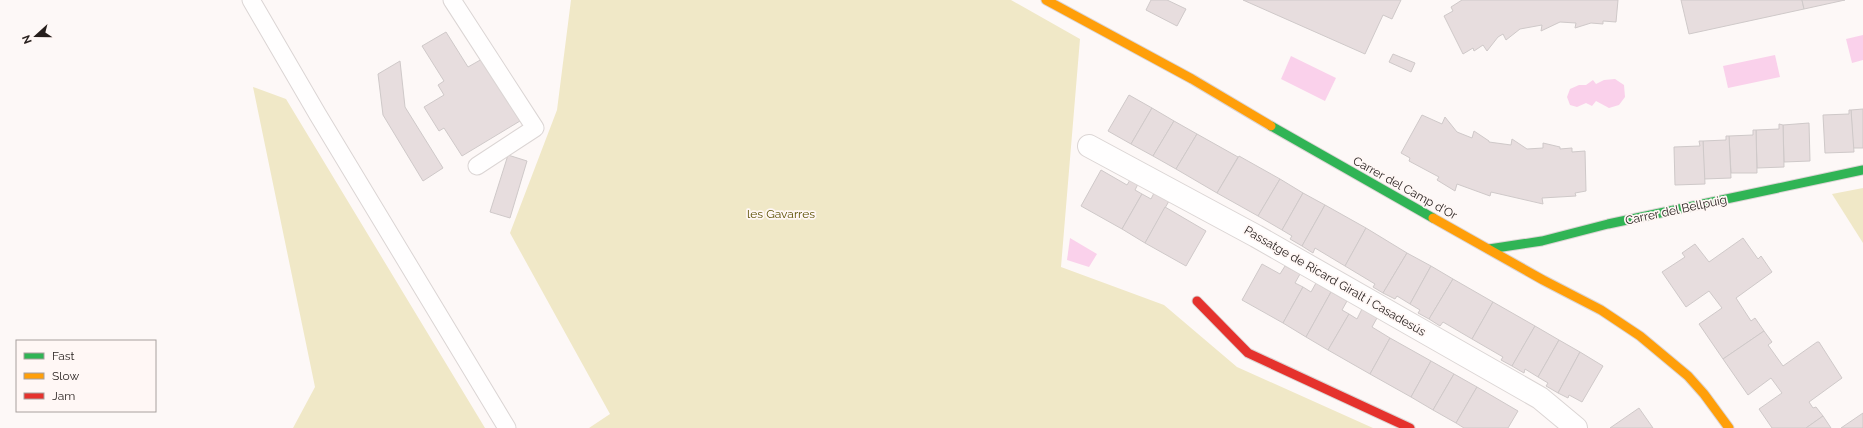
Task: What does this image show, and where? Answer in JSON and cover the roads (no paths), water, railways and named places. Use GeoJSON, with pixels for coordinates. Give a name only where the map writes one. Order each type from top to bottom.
{"type":"FeatureCollection","features":[{"type":"Feature","properties":{"kind":"street","name":"Carrer del Camp d'Or"},"geometry":{"type":"LineString","coordinates":[[1055,2],[1192,79],[1342,167],[1601,310],[1640,336],[1688,376],[1704,394],[1729,428]]}},
{"type":"Feature","properties":{"kind":"street","name":"Passatge de Ricard Giralt i Casadesús"},"geometry":{"type":"LineString","coordinates":[[1089,146],[1256,236],[1540,398],[1575,428]]}},
{"type":"Feature","properties":{"kind":"street","name":"Carrer del Bellpuig"},"geometry":{"type":"LineString","coordinates":[[1489,249],[1542,241],[1608,224],[1863,170]]}},
{"type":"Feature","properties":{"kind":"street"},"geometry":{"type":"LineString","coordinates":[[1197,301],[1248,353],[1410,428]]}},
{"type":"Feature","properties":{"kind":"lane"},"geometry":{"type":"LineString","coordinates":[[251,0],[318,115],[507,428]]}},
{"type":"Feature","properties":{"kind":"lane"},"geometry":{"type":"LineString","coordinates":[[452,0],[535,128],[477,166]]}},
{"type":"Feature","properties":{"kind":"park label","name":"les Gavarres"},"geometry":{"type":"Point","coordinates":[781,214]}}]}
